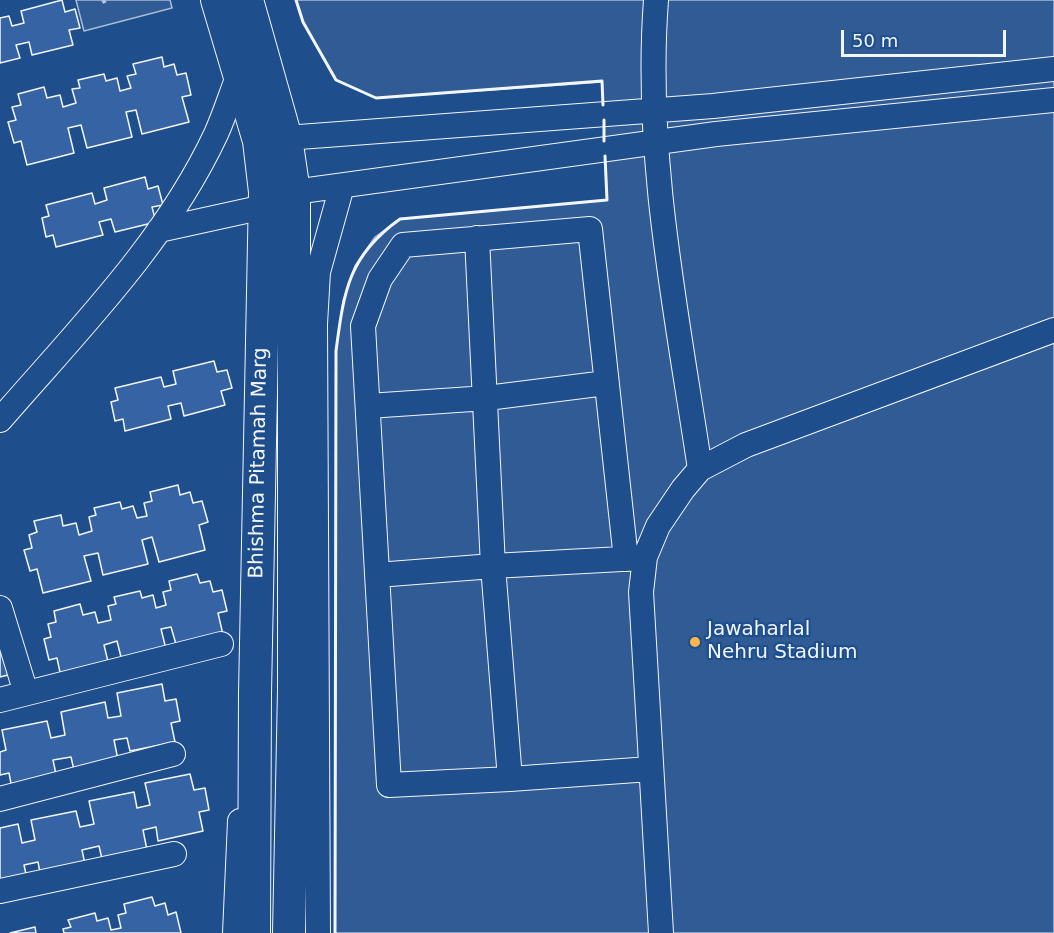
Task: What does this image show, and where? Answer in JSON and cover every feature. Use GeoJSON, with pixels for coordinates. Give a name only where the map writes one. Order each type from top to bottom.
{"type":"FeatureCollection","features":[{"type":"Feature","properties":{"kind":"main road","name":"Bhishma Pitamah Marg"},"geometry":{"type":"LineString","coordinates":[[217,0],[259,141],[265,192],[255,693],[254,933]]}},
{"type":"Feature","properties":{"kind":"main road","name":"Bhishma Pitamah Marg"},"geometry":{"type":"LineString","coordinates":[[247,0],[286,138],[294,192],[305,324],[289,933]]}},
{"type":"Feature","properties":{"kind":"street"},"geometry":{"type":"LineString","coordinates":[[656,0],[652,110],[655,142],[665,238],[700,469]]}},
{"type":"Feature","properties":{"kind":"street"},"geometry":{"type":"LineString","coordinates":[[286,138],[652,110],[1054,69]]}},
{"type":"Feature","properties":{"kind":"street"},"geometry":{"type":"LineString","coordinates":[[0,420],[113,291],[159,230],[216,134],[239,74]]}},
{"type":"Feature","properties":{"kind":"street"},"geometry":{"type":"LineString","coordinates":[[294,192],[716,134],[1054,100]]}},
{"type":"Feature","properties":{"kind":"street"},"geometry":{"type":"LineString","coordinates":[[318,933],[305,324],[342,186]]}},
{"type":"Feature","properties":{"kind":"street"},"geometry":{"type":"LineString","coordinates":[[159,230],[264,207]]}},
{"type":"Feature","properties":{"kind":"street"},"geometry":{"type":"LineString","coordinates":[[650,769],[389,785],[363,326],[380,279],[403,245],[590,229],[606,382],[641,592],[661,933]]}},
{"type":"Feature","properties":{"kind":"street"},"geometry":{"type":"LineString","coordinates":[[477,238],[487,398],[493,566],[510,779]]}},
{"type":"Feature","properties":{"kind":"street"},"geometry":{"type":"LineString","coordinates":[[635,558],[700,469],[746,445],[1054,330]]}},
{"type":"Feature","properties":{"kind":"street"},"geometry":{"type":"LineString","coordinates":[[368,406],[487,398],[606,382]]}},
{"type":"Feature","properties":{"kind":"street"},"geometry":{"type":"LineString","coordinates":[[377,575],[635,558]]}},
{"type":"Feature","properties":{"kind":"street"},"geometry":{"type":"LineString","coordinates":[[0,608],[26,693]]}},
{"type":"Feature","properties":{"kind":"street"},"geometry":{"type":"LineString","coordinates":[[0,700],[221,644]]}},
{"type":"Feature","properties":{"kind":"street"},"geometry":{"type":"LineString","coordinates":[[235,933],[244,708],[255,693]]}},
{"type":"Feature","properties":{"kind":"street"},"geometry":{"type":"LineString","coordinates":[[0,799],[173,754]]}},
{"type":"Feature","properties":{"kind":"street"},"geometry":{"type":"LineString","coordinates":[[0,891],[174,854]]}},
{"type":"Feature","properties":{"kind":"shaded area"},"geometry":{"type":"Polygon","coordinates":[[[76,0],[170,0],[172,8],[84,31],[76,0]]]}},
{"type":"Feature","properties":{"kind":"shaded area","name":"Jawaharlal Nehru Stadium"},"geometry":{"type":"Polygon","coordinates":[[[296,0],[1054,0],[1054,933],[335,933],[336,351],[343,301],[355,266],[375,237],[400,219],[607,200],[602,82],[376,98],[336,80],[303,22],[296,0]]]}},
{"type":"Feature","properties":{"kind":"building"},"geometry":{"type":"Polygon","coordinates":[[[62,0],[65,12],[75,9],[80,28],[69,30],[73,45],[32,55],[29,42],[16,45],[20,58],[0,63],[0,18],[9,16],[12,26],[24,23],[21,11],[62,0]]]}},
{"type":"Feature","properties":{"kind":"building"},"geometry":{"type":"Polygon","coordinates":[[[162,57],[164,67],[174,64],[177,75],[186,73],[191,95],[182,97],[189,122],[142,134],[136,110],[126,112],[132,137],[87,148],[81,125],[68,128],[74,153],[27,165],[21,141],[14,143],[8,122],[16,120],[12,107],[21,105],[18,94],[44,87],[47,98],[60,95],[63,107],[76,103],[72,89],[80,88],[78,80],[104,74],[106,81],[117,78],[120,91],[131,88],[127,76],[136,74],[133,64],[162,57]]]}},
{"type":"Feature","properties":{"kind":"building"},"geometry":{"type":"Polygon","coordinates":[[[145,177],[148,189],[158,186],[163,205],[152,207],[156,222],[115,232],[111,219],[99,222],[103,235],[56,247],[53,235],[46,237],[42,218],[49,216],[46,205],[92,193],[95,204],[107,200],[104,188],[145,177]]]}},
{"type":"Feature","properties":{"kind":"building"},"geometry":{"type":"Polygon","coordinates":[[[214,361],[217,372],[227,370],[232,388],[221,391],[225,405],[184,416],[181,403],[168,406],[171,419],[125,431],[123,419],[115,421],[111,402],[118,400],[115,388],[161,377],[164,387],[176,384],[173,371],[214,361]]]}},
{"type":"Feature","properties":{"kind":"building"},"geometry":{"type":"Polygon","coordinates":[[[178,485],[180,495],[190,492],[193,503],[202,501],[208,522],[199,525],[205,550],[159,562],[152,537],[142,540],[148,564],[103,575],[98,553],[84,556],[91,581],[43,593],[37,569],[30,571],[24,550],[32,548],[29,535],[37,532],[34,521],[61,515],[63,526],[76,523],[79,535],[92,531],[89,517],[96,515],[94,508],[120,502],[122,509],[133,506],[137,518],[147,516],[144,503],[152,501],[150,492],[178,485]]]}},
{"type":"Feature","properties":{"kind":"building"},"geometry":{"type":"Polygon","coordinates":[[[197,574],[200,583],[210,581],[213,592],[222,590],[227,611],[218,613],[224,639],[178,651],[171,627],[161,629],[167,653],[123,665],[117,641],[104,645],[110,670],[62,682],[57,658],[49,660],[44,639],[51,637],[48,624],[56,622],[54,611],[80,604],[83,615],[95,612],[98,623],[111,620],[108,606],[116,604],[114,597],[140,591],[142,598],[153,595],[156,608],[166,605],[163,592],[171,590],[169,581],[197,574]]]}},
{"type":"Feature","properties":{"kind":"building"},"geometry":{"type":"Polygon","coordinates":[[[0,641],[8,675],[0,677],[0,641]]]}},
{"type":"Feature","properties":{"kind":"building"},"geometry":{"type":"Polygon","coordinates":[[[162,684],[165,701],[176,699],[180,721],[171,723],[175,742],[130,751],[127,738],[114,740],[118,760],[74,770],[71,757],[53,760],[57,779],[12,789],[9,773],[0,775],[0,752],[6,750],[2,730],[47,721],[51,738],[65,735],[61,712],[105,702],[108,718],[121,716],[117,693],[162,684]]]}},
{"type":"Feature","properties":{"kind":"building"},"geometry":{"type":"Polygon","coordinates":[[[190,774],[194,790],[205,788],[209,810],[199,812],[203,831],[158,841],[156,827],[143,830],[147,850],[102,859],[99,846],[82,850],[86,869],[41,878],[38,862],[24,865],[28,883],[0,889],[0,828],[18,824],[22,843],[35,840],[31,820],[76,811],[80,827],[94,824],[89,801],[134,792],[137,808],[150,805],[145,783],[190,774]]]}},
{"type":"Feature","properties":{"kind":"building"},"geometry":{"type":"Polygon","coordinates":[[[152,897],[155,906],[165,903],[168,915],[176,912],[181,933],[64,933],[63,929],[71,927],[68,920],[95,913],[97,921],[108,918],[111,930],[121,928],[118,915],[126,913],[124,904],[152,897]]]}},
{"type":"Feature","properties":{"kind":"building"},"geometry":{"type":"Polygon","coordinates":[[[35,927],[36,933],[10,933],[35,927]]]}},
{"type":"Feature","properties":{"kind":"wall"},"geometry":{"type":"LineString","coordinates":[[296,0],[303,22],[336,80],[376,98],[602,81],[603,105]]}},
{"type":"Feature","properties":{"kind":"wall"},"geometry":{"type":"LineString","coordinates":[[604,120],[604,141]]}},
{"type":"Feature","properties":{"kind":"wall"},"geometry":{"type":"LineString","coordinates":[[335,933],[336,351],[346,293],[359,261],[369,247],[400,219],[607,200],[605,156]]}},
{"type":"Feature","properties":{"kind":"place","name":"Jawaharlal Nehru Stadium"},"geometry":{"type":"Point","coordinates":[695,642]}}]}
